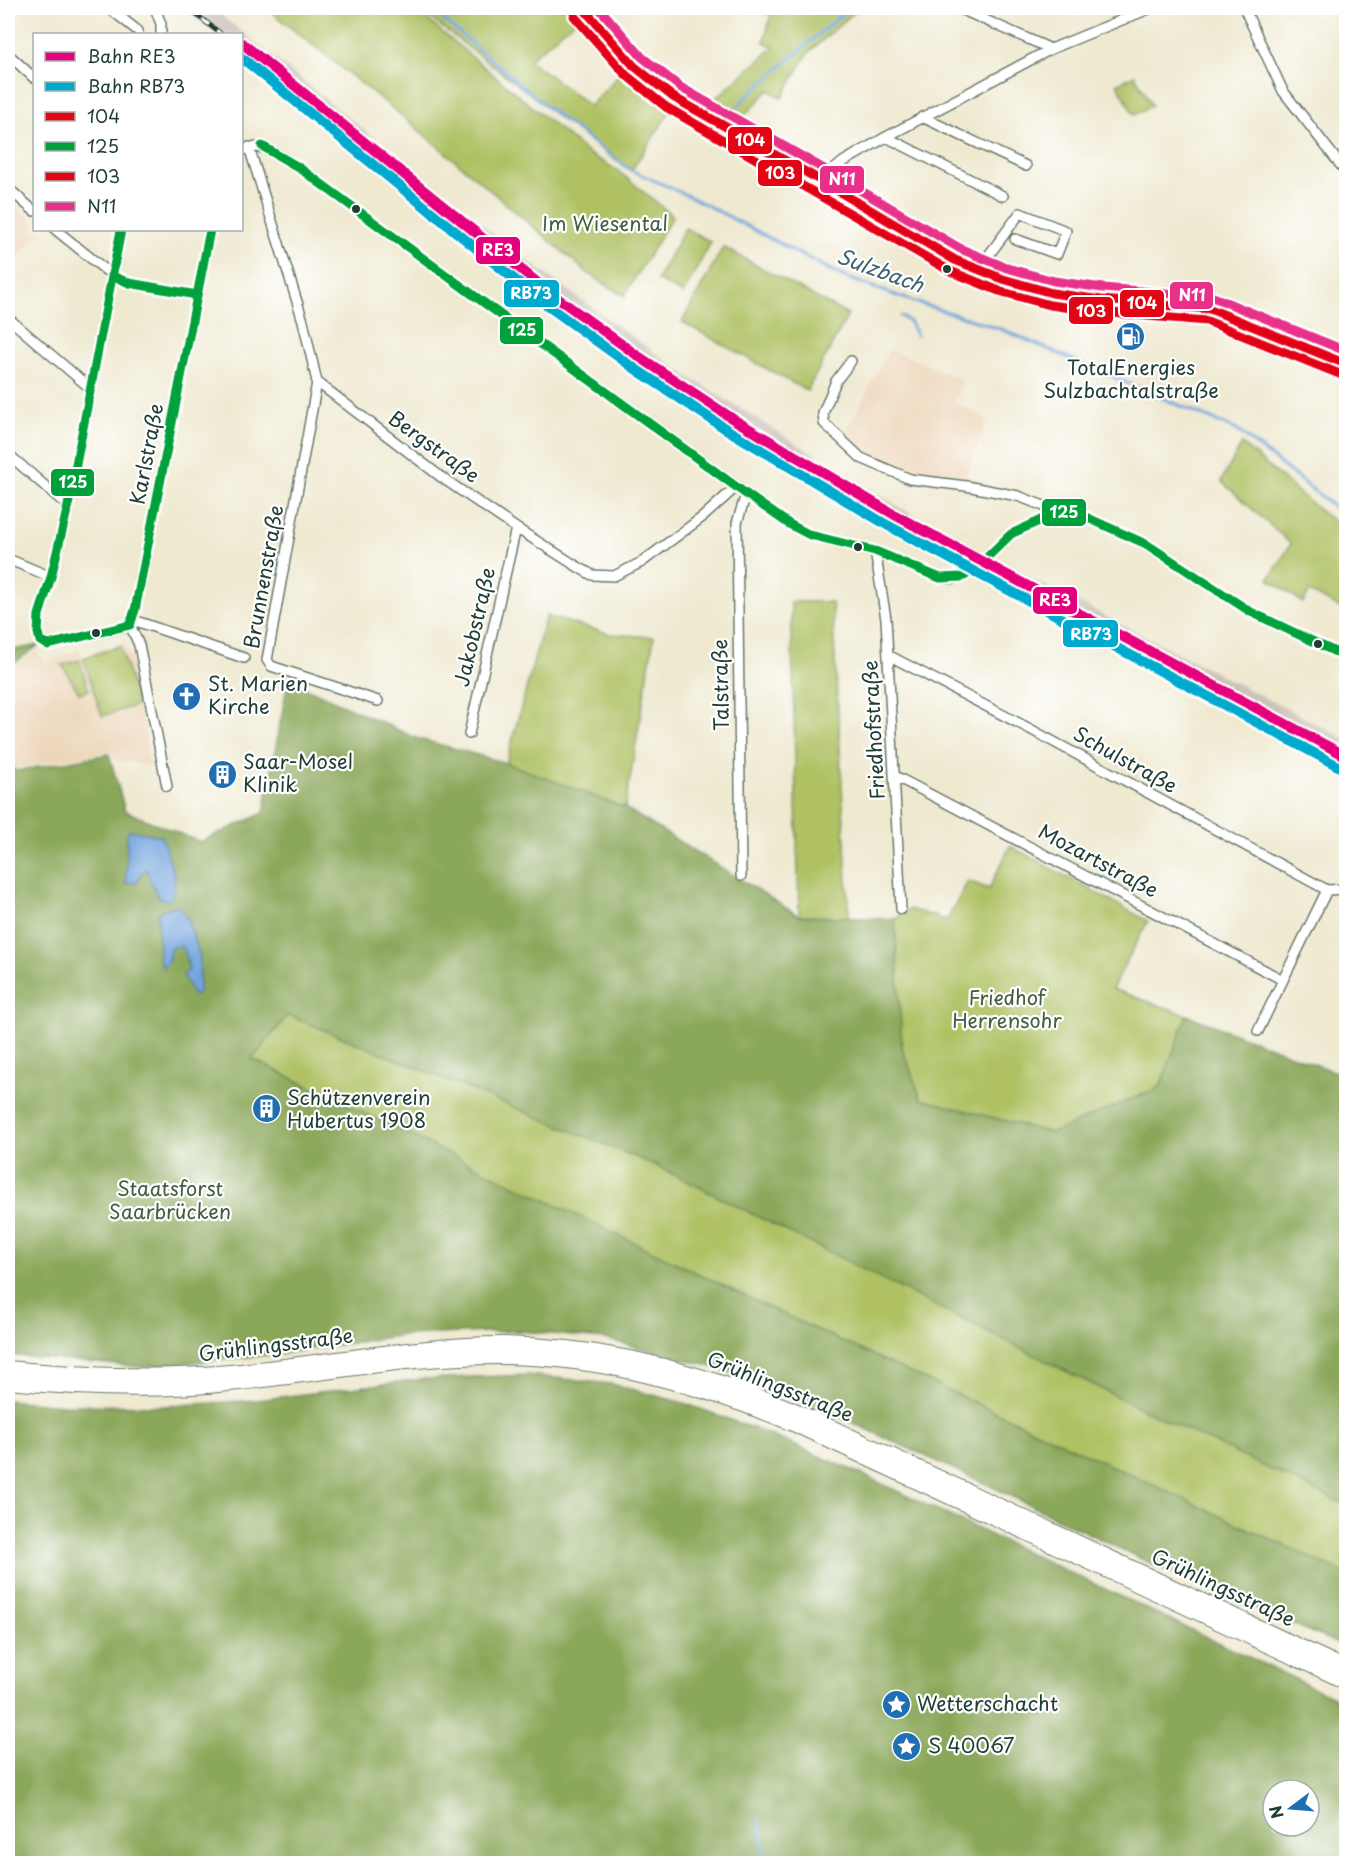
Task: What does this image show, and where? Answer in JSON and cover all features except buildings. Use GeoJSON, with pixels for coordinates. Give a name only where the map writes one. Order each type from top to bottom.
{"type":"FeatureCollection","features":[{"type":"Feature","properties":{"kind":"highway","name":"Grühlingsstraße"},"geometry":{"type":"LineString","coordinates":[[8,1368],[105,1376],[164,1376],[230,1372],[451,1345],[504,1344],[552,1346],[651,1362],[700,1375],[798,1411],[1347,1668]]}},
{"type":"Feature","properties":{"kind":"highway"},"geometry":{"type":"LineString","coordinates":[[8,1382],[107,1389],[163,1389],[227,1385],[451,1358],[505,1357],[553,1360],[648,1375],[746,1404],[793,1424],[1347,1682]]}},
{"type":"Feature","properties":{"kind":"main road"},"geometry":{"type":"LineString","coordinates":[[584,8],[634,66],[673,97],[977,271],[1010,283],[1070,296],[1189,305],[1210,309],[1347,364]]}},
{"type":"Feature","properties":{"kind":"street"},"geometry":{"type":"LineString","coordinates":[[110,8],[138,31]]}},
{"type":"Feature","properties":{"kind":"street"},"geometry":{"type":"LineString","coordinates":[[155,8],[161,24],[161,33]]}},
{"type":"Feature","properties":{"kind":"street"},"geometry":{"type":"LineString","coordinates":[[958,8],[1051,49]]}},
{"type":"Feature","properties":{"kind":"street"},"geometry":{"type":"LineString","coordinates":[[824,183],[831,172],[843,162],[922,117],[1051,49],[1151,8]]}},
{"type":"Feature","properties":{"kind":"street"},"geometry":{"type":"LineString","coordinates":[[1244,8],[1283,91],[1347,172]]}},
{"type":"Feature","properties":{"kind":"street"},"geometry":{"type":"LineString","coordinates":[[8,54],[33,77]]}},
{"type":"Feature","properties":{"kind":"street"},"geometry":{"type":"LineString","coordinates":[[922,117],[1026,166]]}},
{"type":"Feature","properties":{"kind":"street"},"geometry":{"type":"LineString","coordinates":[[886,137],[1003,196]]}},
{"type":"Feature","properties":{"kind":"street"},"geometry":{"type":"LineString","coordinates":[[317,382],[303,321],[245,149],[262,146],[298,167],[736,487],[789,524],[810,535],[875,551],[940,578],[951,579],[962,577],[973,571],[1011,534],[1059,512]]}},
{"type":"Feature","properties":{"kind":"street"},"geometry":{"type":"LineString","coordinates":[[8,188],[33,210]]}},
{"type":"Feature","properties":{"kind":"street"},"geometry":{"type":"LineString","coordinates":[[977,271],[1020,213],[1066,231],[1057,254],[1016,239]]}},
{"type":"Feature","properties":{"kind":"street"},"geometry":{"type":"LineString","coordinates":[[57,231],[113,276],[129,283],[197,295]]}},
{"type":"Feature","properties":{"kind":"street"},"geometry":{"type":"LineString","coordinates":[[121,231],[68,506],[39,615],[38,633],[40,641],[48,645],[123,628],[131,622]]}},
{"type":"Feature","properties":{"kind":"street","name":"Karlstraße"},"geometry":{"type":"LineString","coordinates":[[131,622],[210,231]]}},
{"type":"Feature","properties":{"kind":"street"},"geometry":{"type":"LineString","coordinates":[[8,318],[90,388]]}},
{"type":"Feature","properties":{"kind":"street"},"geometry":{"type":"LineString","coordinates":[[851,361],[836,381],[823,413],[824,423],[861,458],[910,480],[966,486],[1018,496],[1059,512],[1070,512],[1091,518],[1131,536],[1251,612],[1347,657]]}},
{"type":"Feature","properties":{"kind":"street","name":"Bergstraße"},"geometry":{"type":"LineString","coordinates":[[317,382],[441,477],[516,528],[592,575],[614,576],[642,562],[704,516],[736,487]]}},
{"type":"Feature","properties":{"kind":"street","name":"Brunnenstraße"},"geometry":{"type":"LineString","coordinates":[[317,382],[267,660],[271,666],[378,701]]}},
{"type":"Feature","properties":{"kind":"street"},"geometry":{"type":"LineString","coordinates":[[8,454],[68,506]]}},
{"type":"Feature","properties":{"kind":"street","name":"Talstraße"},"geometry":{"type":"LineString","coordinates":[[741,876],[737,523],[746,494]]}},
{"type":"Feature","properties":{"kind":"street","name":"Jakobstraße"},"geometry":{"type":"LineString","coordinates":[[469,734],[516,528]]}},
{"type":"Feature","properties":{"kind":"street","name":"Friedhofstraße"},"geometry":{"type":"LineString","coordinates":[[875,551],[886,619],[901,909]]}},
{"type":"Feature","properties":{"kind":"street"},"geometry":{"type":"LineString","coordinates":[[8,559],[51,576]]}},
{"type":"Feature","properties":{"kind":"street"},"geometry":{"type":"LineString","coordinates":[[131,622],[244,658]]}},
{"type":"Feature","properties":{"kind":"street"},"geometry":{"type":"LineString","coordinates":[[131,622],[139,645],[167,786]]}},
{"type":"Feature","properties":{"kind":"street","name":"Schulstraße"},"geometry":{"type":"LineString","coordinates":[[888,655],[1327,890]]}},
{"type":"Feature","properties":{"kind":"street","name":"Mozartstraße"},"geometry":{"type":"LineString","coordinates":[[895,776],[1283,980]]}},
{"type":"Feature","properties":{"kind":"street"},"geometry":{"type":"LineString","coordinates":[[1257,1031],[1327,890],[1347,889]]}},
{"type":"Feature","properties":{"kind":"shaded area"},"geometry":{"type":"Polygon","coordinates":[[[183,8],[212,8],[529,262],[683,373],[899,507],[976,550],[1346,739],[1346,775],[1227,702],[855,504],[726,426],[600,344],[490,258],[243,56],[243,33],[216,33],[183,8]]]}},
{"type":"Feature","properties":{"kind":"shaded area"},"geometry":{"type":"Polygon","coordinates":[[[8,199],[33,221],[33,231],[42,231],[17,258],[8,249],[8,199]]]}},
{"type":"Feature","properties":{"kind":"shaded area"},"geometry":{"type":"Polygon","coordinates":[[[889,349],[963,380],[955,403],[987,420],[965,480],[911,469],[863,450],[846,432],[889,349]]]}},
{"type":"Feature","properties":{"kind":"shaded area"},"geometry":{"type":"Polygon","coordinates":[[[124,642],[140,677],[144,695],[142,711],[150,766],[115,760],[112,751],[15,768],[8,753],[8,670],[36,651],[46,663],[79,649],[83,657],[124,642]]]}},
{"type":"Feature","properties":{"kind":"green space","name":"Im Wiesental"},"geometry":{"type":"Polygon","coordinates":[[[266,8],[413,8],[589,154],[617,170],[673,216],[624,296],[589,274],[401,115],[266,8]]]}},
{"type":"Feature","properties":{"kind":"green space"},"geometry":{"type":"Polygon","coordinates":[[[417,8],[573,8],[580,16],[529,60],[590,106],[625,68],[648,90],[673,107],[631,171],[417,8]]]}},
{"type":"Feature","properties":{"kind":"green space"},"geometry":{"type":"Polygon","coordinates":[[[726,8],[859,8],[808,53],[782,98],[769,90],[737,123],[710,107],[715,99],[774,47],[764,42],[771,14],[726,8]]]}},
{"type":"Feature","properties":{"kind":"green space"},"geometry":{"type":"Polygon","coordinates":[[[1135,75],[1152,106],[1134,115],[1117,84],[1135,75]]]}},
{"type":"Feature","properties":{"kind":"green space"},"geometry":{"type":"Polygon","coordinates":[[[685,228],[711,242],[683,294],[657,280],[685,228]]]}},
{"type":"Feature","properties":{"kind":"green space"},"geometry":{"type":"Polygon","coordinates":[[[723,247],[848,315],[807,391],[682,322],[723,247]]]}},
{"type":"Feature","properties":{"kind":"green space"},"geometry":{"type":"Polygon","coordinates":[[[1242,444],[1346,530],[1346,611],[1309,592],[1303,603],[1269,579],[1291,544],[1221,481],[1242,444]]]}},
{"type":"Feature","properties":{"kind":"green space"},"geometry":{"type":"Polygon","coordinates":[[[791,602],[832,602],[849,917],[799,916],[791,602]]]}},
{"type":"Feature","properties":{"kind":"green space"},"geometry":{"type":"Polygon","coordinates":[[[546,616],[610,634],[654,637],[625,808],[506,763],[546,616]]]}},
{"type":"Feature","properties":{"kind":"green space"},"geometry":{"type":"Polygon","coordinates":[[[39,645],[8,668],[8,651],[39,645]]]}},
{"type":"Feature","properties":{"kind":"green space"},"geometry":{"type":"Polygon","coordinates":[[[120,646],[138,705],[102,716],[83,658],[120,646]]]}},
{"type":"Feature","properties":{"kind":"green space"},"geometry":{"type":"Polygon","coordinates":[[[79,660],[89,690],[79,693],[62,665],[79,660]]]}},
{"type":"Feature","properties":{"kind":"green space","name":"Staatsforst Saarbrücken"},"geometry":{"type":"Polygon","coordinates":[[[288,680],[416,738],[506,763],[625,808],[799,916],[895,919],[902,1047],[921,1099],[1052,1133],[1160,1087],[1187,1015],[1346,1076],[1346,1505],[1142,1409],[655,1165],[288,1015],[252,1059],[772,1309],[1346,1574],[1346,1647],[1158,1567],[982,1482],[812,1404],[725,1370],[605,1339],[519,1331],[404,1335],[277,1354],[141,1367],[8,1355],[8,758],[15,771],[109,754],[125,811],[200,842],[264,813],[288,680]]]}},
{"type":"Feature","properties":{"kind":"green space","name":"Friedhof Herrensohr"},"geometry":{"type":"Polygon","coordinates":[[[1010,846],[1148,921],[1112,989],[1187,1015],[1160,1087],[1052,1133],[920,1099],[902,1047],[895,919],[910,909],[947,920],[968,881],[989,889],[1010,846]]]}},
{"type":"Feature","properties":{"kind":"green space"},"geometry":{"type":"Polygon","coordinates":[[[288,1015],[655,1165],[1142,1409],[1346,1505],[1346,1574],[772,1309],[252,1059],[288,1015]]]}},
{"type":"Feature","properties":{"kind":"green space"},"geometry":{"type":"Polygon","coordinates":[[[528,1375],[611,1384],[684,1403],[763,1432],[861,1474],[1346,1703],[1346,1863],[8,1863],[8,1400],[63,1405],[166,1406],[257,1400],[422,1379],[528,1375]]]}},
{"type":"Feature","properties":{"kind":"water"},"geometry":{"type":"Polygon","coordinates":[[[129,830],[161,836],[175,876],[172,898],[166,900],[158,897],[146,869],[140,875],[137,883],[126,883],[129,830]]]}},
{"type":"Feature","properties":{"kind":"water"},"geometry":{"type":"Polygon","coordinates":[[[179,906],[187,918],[200,957],[199,993],[194,996],[183,976],[189,970],[185,952],[181,946],[171,948],[168,961],[163,968],[159,958],[158,913],[167,908],[179,906]]]}},
{"type":"Feature","properties":{"kind":"waterway","name":"Sulzbach"},"geometry":{"type":"LineString","coordinates":[[430,8],[560,118],[629,169],[695,199],[842,276],[1001,329],[1237,430],[1346,516]]}},
{"type":"Feature","properties":{"kind":"waterway"},"geometry":{"type":"LineString","coordinates":[[736,109],[747,96],[849,8]]}},
{"type":"Feature","properties":{"kind":"waterway"},"geometry":{"type":"LineString","coordinates":[[901,316],[910,322],[917,336]]}},
{"type":"Feature","properties":{"kind":"waterway"},"geometry":{"type":"LineString","coordinates":[[759,1819],[766,1864]]}},
{"type":"Feature","properties":{"kind":"railway"},"geometry":{"type":"LineString","coordinates":[[188,8],[220,33]]}},
{"type":"Feature","properties":{"kind":"railway"},"geometry":{"type":"LineString","coordinates":[[243,52],[546,297],[633,361],[728,424],[881,515],[1346,763]]}},
{"type":"Feature","properties":{"kind":"rail line","name":"RE3"},"geometry":{"type":"LineString","coordinates":[[243,44],[549,292],[638,356],[733,419],[893,514],[1346,756]]}},
{"type":"Feature","properties":{"kind":"rail line","name":"RB73"},"geometry":{"type":"LineString","coordinates":[[243,59],[541,301],[631,366],[726,429],[887,525],[1340,767]]}},
{"type":"Feature","properties":{"kind":"transit line","name":"104"},"geometry":{"type":"LineString","coordinates":[[583,8],[634,66],[673,97],[955,260],[1003,279],[1052,293],[1101,300],[1210,309],[1346,364]]}},
{"type":"Feature","properties":{"kind":"transit line","name":"N11"},"geometry":{"type":"LineString","coordinates":[[599,8],[642,57],[680,87],[961,249],[1007,268],[1054,281],[1103,288],[1213,297],[1346,351]]}},
{"type":"Feature","properties":{"kind":"transit line","name":"103"},"geometry":{"type":"LineString","coordinates":[[574,16],[626,75],[666,107],[950,271],[999,291],[1050,305],[1100,312],[1207,321],[1342,375]]}},
{"type":"Feature","properties":{"kind":"transit line","name":"125"},"geometry":{"type":"LineString","coordinates":[[262,146],[298,167],[746,494],[789,524],[810,535],[875,551],[940,578],[962,577],[973,571],[1011,534],[1059,512],[1079,514],[1146,544],[1251,612],[1346,657]]}},
{"type":"Feature","properties":{"kind":"transit line","name":"125"},"geometry":{"type":"LineString","coordinates":[[121,231],[68,506],[51,577],[39,615],[38,633],[40,641],[48,645],[130,625]]}},
{"type":"Feature","properties":{"kind":"transit line","name":"125"},"geometry":{"type":"LineString","coordinates":[[130,625],[135,610],[210,231]]}},
{"type":"Feature","properties":{"kind":"transit line","name":"125"},"geometry":{"type":"LineString","coordinates":[[113,276],[129,283],[197,295]]}},
{"type":"Feature","properties":{"kind":"place","name":"TotalEnergies Sulzbachtalstraße"},"geometry":{"type":"Point","coordinates":[1131,337]}},
{"type":"Feature","properties":{"kind":"place","name":"St. Marien Kirche"},"geometry":{"type":"Point","coordinates":[187,696]}},
{"type":"Feature","properties":{"kind":"place","name":"Saar-Mosel Klinik"},"geometry":{"type":"Point","coordinates":[222,774]}},
{"type":"Feature","properties":{"kind":"place","name":"Schützenverein Hubertus 1908"},"geometry":{"type":"Point","coordinates":[266,1109]}},
{"type":"Feature","properties":{"kind":"place","name":"Wetterschacht"},"geometry":{"type":"Point","coordinates":[896,1704]}},
{"type":"Feature","properties":{"kind":"place","name":"S 40067"},"geometry":{"type":"Point","coordinates":[907,1746]}}]}
